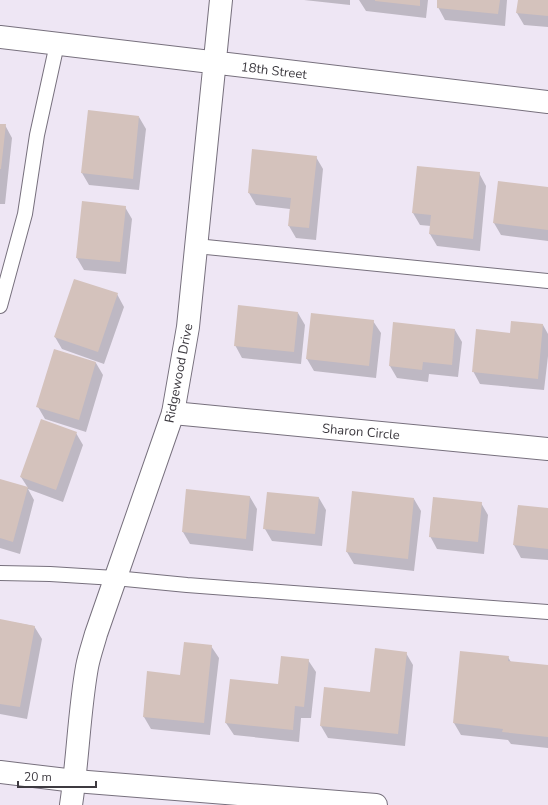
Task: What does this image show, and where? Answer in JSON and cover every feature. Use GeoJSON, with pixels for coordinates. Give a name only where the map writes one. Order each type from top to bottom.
{"type":"FeatureCollection","features":[{"type":"Feature","properties":{"kind":"street","name":"Ridgewood Drive"},"geometry":{"type":"LineString","coordinates":[[71,805],[75,781],[83,692],[87,665],[96,634],[174,413],[188,327],[221,0]]}},
{"type":"Feature","properties":{"kind":"street","name":"18th Street"},"geometry":{"type":"LineString","coordinates":[[0,37],[548,102]]}},
{"type":"Feature","properties":{"kind":"street","name":"Sharon Circle"},"geometry":{"type":"LineString","coordinates":[[174,413],[548,449]]}},
{"type":"Feature","properties":{"kind":"street"},"geometry":{"type":"LineString","coordinates":[[0,772],[75,781],[376,805]]}},
{"type":"Feature","properties":{"kind":"lane"},"geometry":{"type":"LineString","coordinates":[[0,306],[24,214],[37,135],[57,44]]}},
{"type":"Feature","properties":{"kind":"lane"},"geometry":{"type":"LineString","coordinates":[[196,246],[548,281]]}},
{"type":"Feature","properties":{"kind":"lane"},"geometry":{"type":"LineString","coordinates":[[0,574],[50,574],[116,578],[187,585],[548,612]]}},
{"type":"Feature","properties":{"kind":"building"},"geometry":{"type":"Polygon","coordinates":[[[420,0],[420,6],[375,1],[420,0]]]}},
{"type":"Feature","properties":{"kind":"building"},"geometry":{"type":"Polygon","coordinates":[[[437,0],[500,0],[498,14],[437,8],[437,0]]]}},
{"type":"Feature","properties":{"kind":"building"},"geometry":{"type":"Polygon","coordinates":[[[518,0],[548,0],[548,16],[516,13],[518,0]]]}},
{"type":"Feature","properties":{"kind":"building"},"geometry":{"type":"Polygon","coordinates":[[[88,110],[139,116],[133,179],[81,173],[88,110]]]}},
{"type":"Feature","properties":{"kind":"building"},"geometry":{"type":"Polygon","coordinates":[[[0,124],[6,124],[1,169],[0,169],[0,124]]]}},
{"type":"Feature","properties":{"kind":"building"},"geometry":{"type":"Polygon","coordinates":[[[252,149],[317,156],[309,228],[288,226],[291,198],[248,193],[252,149]]]}},
{"type":"Feature","properties":{"kind":"building"},"geometry":{"type":"Polygon","coordinates":[[[417,166],[480,172],[473,239],[429,234],[431,215],[412,213],[417,166]]]}},
{"type":"Feature","properties":{"kind":"building"},"geometry":{"type":"Polygon","coordinates":[[[498,181],[548,187],[548,230],[493,223],[498,181]]]}},
{"type":"Feature","properties":{"kind":"building"},"geometry":{"type":"Polygon","coordinates":[[[82,201],[126,206],[120,262],[76,258],[82,201]]]}},
{"type":"Feature","properties":{"kind":"building"},"geometry":{"type":"Polygon","coordinates":[[[74,279],[118,293],[98,352],[54,337],[74,279]]]}},
{"type":"Feature","properties":{"kind":"building"},"geometry":{"type":"Polygon","coordinates":[[[238,305],[298,312],[294,352],[234,346],[238,305]]]}},
{"type":"Feature","properties":{"kind":"building"},"geometry":{"type":"Polygon","coordinates":[[[311,313],[374,320],[369,366],[306,359],[311,313]]]}},
{"type":"Feature","properties":{"kind":"building"},"geometry":{"type":"Polygon","coordinates":[[[511,321],[543,324],[538,379],[472,372],[476,329],[510,333],[511,321]]]}},
{"type":"Feature","properties":{"kind":"building"},"geometry":{"type":"Polygon","coordinates":[[[393,322],[455,329],[452,365],[423,362],[422,370],[389,366],[393,322]]]}},
{"type":"Feature","properties":{"kind":"building"},"geometry":{"type":"Polygon","coordinates":[[[54,349],[96,362],[79,420],[36,407],[54,349]]]}},
{"type":"Feature","properties":{"kind":"building"},"geometry":{"type":"Polygon","coordinates":[[[41,419],[77,432],[56,490],[20,477],[41,419]]]}},
{"type":"Feature","properties":{"kind":"building"},"geometry":{"type":"Polygon","coordinates":[[[0,479],[28,487],[13,542],[0,538],[0,479]]]}},
{"type":"Feature","properties":{"kind":"building"},"geometry":{"type":"Polygon","coordinates":[[[186,489],[250,496],[246,539],[182,532],[186,489]]]}},
{"type":"Feature","properties":{"kind":"building"},"geometry":{"type":"Polygon","coordinates":[[[352,491],[414,498],[408,559],[346,552],[352,491]]]}},
{"type":"Feature","properties":{"kind":"building"},"geometry":{"type":"Polygon","coordinates":[[[267,492],[319,497],[315,534],[263,529],[267,492]]]}},
{"type":"Feature","properties":{"kind":"building"},"geometry":{"type":"Polygon","coordinates":[[[433,497],[482,502],[478,542],[429,537],[433,497]]]}},
{"type":"Feature","properties":{"kind":"building"},"geometry":{"type":"Polygon","coordinates":[[[518,505],[548,508],[548,549],[513,545],[518,505]]]}},
{"type":"Feature","properties":{"kind":"building"},"geometry":{"type":"Polygon","coordinates":[[[0,619],[35,626],[20,707],[0,704],[0,619]]]}},
{"type":"Feature","properties":{"kind":"building"},"geometry":{"type":"Polygon","coordinates":[[[184,642],[212,645],[204,723],[143,717],[147,671],[180,675],[184,642]]]}},
{"type":"Feature","properties":{"kind":"building"},"geometry":{"type":"Polygon","coordinates":[[[375,648],[407,652],[398,734],[320,726],[324,687],[370,692],[375,648]]]}},
{"type":"Feature","properties":{"kind":"building"},"geometry":{"type":"Polygon","coordinates":[[[460,651],[509,656],[508,661],[548,665],[548,737],[502,732],[503,729],[453,723],[460,651]]]}},
{"type":"Feature","properties":{"kind":"building"},"geometry":{"type":"Polygon","coordinates":[[[281,656],[309,659],[304,707],[295,706],[293,730],[225,723],[230,679],[278,684],[281,656]]]}}]}
